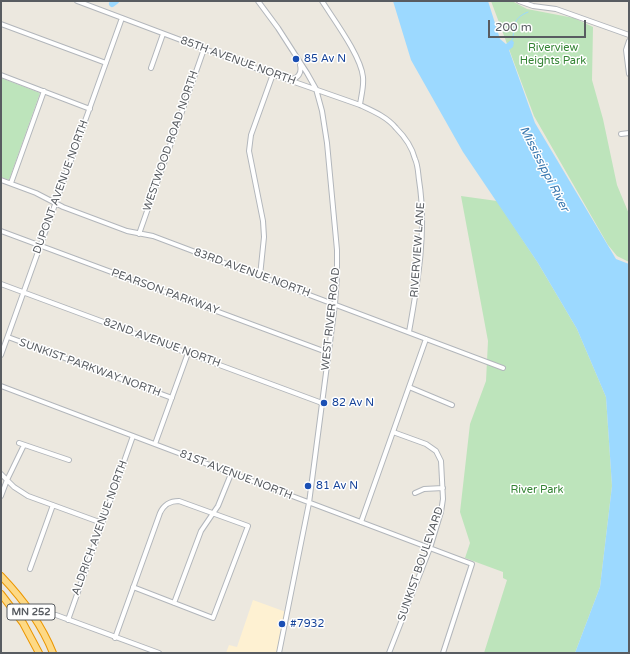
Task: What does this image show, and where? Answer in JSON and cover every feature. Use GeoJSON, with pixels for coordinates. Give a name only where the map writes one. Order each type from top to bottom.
{"type":"FeatureCollection","features":[{"type":"Feature","properties":{"kind":"highway","name":"MN 252"},"geometry":{"type":"LineString","coordinates":[[1,576],[33,614],[45,634],[53,653]]}},
{"type":"Feature","properties":{"kind":"highway","name":"MN 252"},"geometry":{"type":"LineString","coordinates":[[1,594],[23,623],[39,653]]}},
{"type":"Feature","properties":{"kind":"street","name":"85TH AVENUE NORTH"},"geometry":{"type":"LineString","coordinates":[[78,1],[163,34],[360,105],[374,112],[395,127]]}},
{"type":"Feature","properties":{"kind":"street"},"geometry":{"type":"LineString","coordinates":[[93,7],[96,1]]}},
{"type":"Feature","properties":{"kind":"street","name":"WEST RIVER ROAD"},"geometry":{"type":"LineString","coordinates":[[258,1],[278,28],[316,89],[326,130],[337,268],[335,304],[309,503],[279,653]]}},
{"type":"Feature","properties":{"kind":"street"},"geometry":{"type":"LineString","coordinates":[[322,1],[359,62],[362,70],[363,82],[360,105]]}},
{"type":"Feature","properties":{"kind":"street"},"geometry":{"type":"LineString","coordinates":[[521,2],[534,6],[556,9],[629,35]]}},
{"type":"Feature","properties":{"kind":"street","name":"DUPONT AVENUE NORTH"},"geometry":{"type":"LineString","coordinates":[[1,355],[122,18]]}},
{"type":"Feature","properties":{"kind":"street"},"geometry":{"type":"LineString","coordinates":[[1,24],[106,63]]}},
{"type":"Feature","properties":{"kind":"street"},"geometry":{"type":"LineString","coordinates":[[151,68],[163,34]]}},
{"type":"Feature","properties":{"kind":"street"},"geometry":{"type":"LineString","coordinates":[[629,41],[626,50],[626,57],[629,74]]}},
{"type":"Feature","properties":{"kind":"street","name":"WESTWOOD ROAD NORTH"},"geometry":{"type":"LineString","coordinates":[[139,234],[204,49]]}},
{"type":"Feature","properties":{"kind":"street"},"geometry":{"type":"LineString","coordinates":[[287,79],[294,79],[299,75],[301,70],[300,63]]}},
{"type":"Feature","properties":{"kind":"street"},"geometry":{"type":"LineString","coordinates":[[260,276],[264,238],[264,221],[249,151],[251,135],[273,74]]}},
{"type":"Feature","properties":{"kind":"street"},"geometry":{"type":"LineString","coordinates":[[1,75],[90,109]]}},
{"type":"Feature","properties":{"kind":"street"},"geometry":{"type":"LineString","coordinates":[[11,183],[44,91]]}},
{"type":"Feature","properties":{"kind":"street","name":"RIVERVIEW LANE"},"geometry":{"type":"LineString","coordinates":[[395,127],[406,140],[416,159],[422,199],[418,285],[409,332]]}},
{"type":"Feature","properties":{"kind":"street"},"geometry":{"type":"LineString","coordinates":[[621,134],[629,133]]}},
{"type":"Feature","properties":{"kind":"street","name":"83RD AVENUE NORTH"},"geometry":{"type":"LineString","coordinates":[[1,180],[127,231],[153,236],[502,368]]}},
{"type":"Feature","properties":{"kind":"street","name":"PEARSON PARKWAY"},"geometry":{"type":"LineString","coordinates":[[1,231],[329,353]]}},
{"type":"Feature","properties":{"kind":"street","name":"82ND AVENUE NORTH"},"geometry":{"type":"LineString","coordinates":[[1,284],[322,402]]}},
{"type":"Feature","properties":{"kind":"street","name":"SUNKIST PARKWAY NORTH"},"geometry":{"type":"LineString","coordinates":[[8,337],[172,398]]}},
{"type":"Feature","properties":{"kind":"street"},"geometry":{"type":"LineString","coordinates":[[361,522],[426,339]]}},
{"type":"Feature","properties":{"kind":"street"},"geometry":{"type":"LineString","coordinates":[[154,444],[188,353]]}},
{"type":"Feature","properties":{"kind":"street","name":"81ST AVENUE NORTH"},"geometry":{"type":"LineString","coordinates":[[1,386],[472,564],[443,653]]}},
{"type":"Feature","properties":{"kind":"street"},"geometry":{"type":"LineString","coordinates":[[409,387],[452,404]]}},
{"type":"Feature","properties":{"kind":"street","name":"SUNKIST BOULEVARD"},"geometry":{"type":"LineString","coordinates":[[389,653],[430,548],[443,506],[442,466],[440,453],[426,444],[393,432]]}},
{"type":"Feature","properties":{"kind":"street","name":"ALDRICH AVENUE NORTH"},"geometry":{"type":"LineString","coordinates":[[68,620],[133,436]]}},
{"type":"Feature","properties":{"kind":"street"},"geometry":{"type":"LineString","coordinates":[[19,443],[69,460]]}},
{"type":"Feature","properties":{"kind":"street"},"geometry":{"type":"LineString","coordinates":[[1,496],[24,445]]}},
{"type":"Feature","properties":{"kind":"street"},"geometry":{"type":"LineString","coordinates":[[1,474],[23,493],[102,523]]}},
{"type":"Feature","properties":{"kind":"street"},"geometry":{"type":"LineString","coordinates":[[174,603],[200,532],[219,503],[231,474]]}},
{"type":"Feature","properties":{"kind":"street"},"geometry":{"type":"LineString","coordinates":[[415,493],[424,489],[443,488]]}},
{"type":"Feature","properties":{"kind":"street"},"geometry":{"type":"LineString","coordinates":[[115,638],[132,587],[160,513],[165,505],[169,502],[179,501],[248,526],[213,618],[132,587]]}},
{"type":"Feature","properties":{"kind":"street"},"geometry":{"type":"LineString","coordinates":[[30,569],[53,505]]}},
{"type":"Feature","properties":{"kind":"street"},"geometry":{"type":"LineString","coordinates":[[56,616],[159,653]]}},
{"type":"Feature","properties":{"kind":"shaded area"},"geometry":{"type":"Polygon","coordinates":[[[253,600],[286,612],[277,653],[226,653],[229,645],[237,647],[253,600]]]}},
{"type":"Feature","properties":{"kind":"green space","name":"Riverview Heights Park"},"geometry":{"type":"Polygon","coordinates":[[[491,1],[512,1],[527,9],[574,18],[593,27],[592,80],[603,119],[617,185],[629,214],[629,262],[617,256],[608,245],[534,116],[491,1]]]}},
{"type":"Feature","properties":{"kind":"green space"},"geometry":{"type":"Polygon","coordinates":[[[1,78],[40,93],[9,180],[1,177],[1,78]]]}},
{"type":"Feature","properties":{"kind":"green space","name":"River Park"},"geometry":{"type":"Polygon","coordinates":[[[461,196],[497,201],[538,263],[577,329],[606,397],[612,486],[600,587],[575,653],[484,653],[507,580],[503,578],[503,572],[465,558],[470,543],[460,512],[470,424],[486,381],[488,341],[461,196]]]}},
{"type":"Feature","properties":{"kind":"water","name":"Mississippi River"},"geometry":{"type":"Polygon","coordinates":[[[393,1],[488,1],[500,39],[506,44],[511,40],[514,42],[513,47],[509,50],[535,123],[616,259],[629,264],[629,653],[575,653],[600,587],[612,486],[606,397],[577,329],[538,263],[463,152],[411,60],[393,1]]]}},
{"type":"Feature","properties":{"kind":"waterway"},"geometry":{"type":"LineString","coordinates":[[112,4],[116,1]]}},
{"type":"Feature","properties":{"kind":"waterway"},"geometry":{"type":"LineString","coordinates":[[512,41],[514,27],[517,20],[519,17],[528,12]]}},
{"type":"Feature","properties":{"kind":"place","name":"85 Av N"},"geometry":{"type":"Point","coordinates":[296,59]}},
{"type":"Feature","properties":{"kind":"place","name":"82 Av N"},"geometry":{"type":"Point","coordinates":[324,403]}},
{"type":"Feature","properties":{"kind":"place","name":"81 Av N"},"geometry":{"type":"Point","coordinates":[308,486]}},
{"type":"Feature","properties":{"kind":"place","name":"#7932"},"geometry":{"type":"Point","coordinates":[282,624]}}]}
